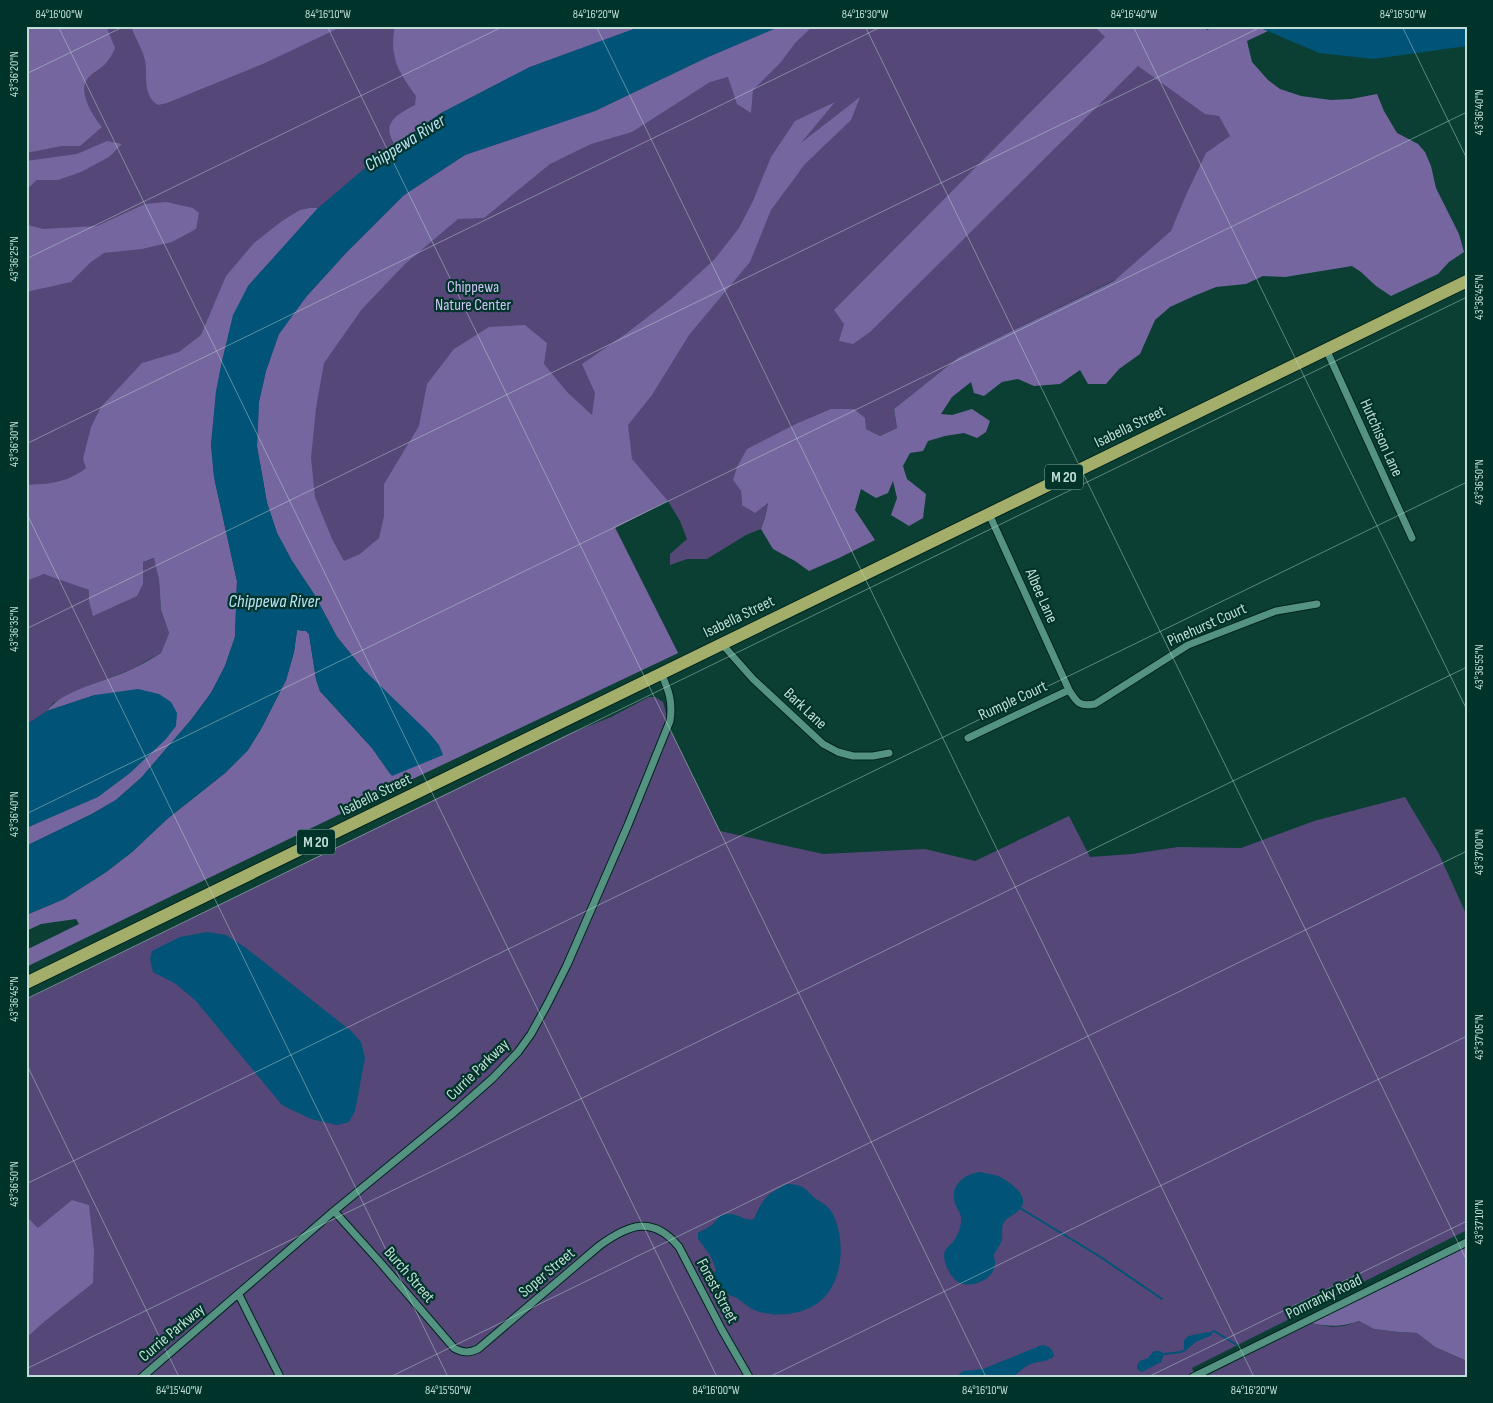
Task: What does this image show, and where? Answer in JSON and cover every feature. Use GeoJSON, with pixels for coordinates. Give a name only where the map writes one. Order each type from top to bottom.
{"type":"FeatureCollection","features":[{"type":"Feature","properties":{"kind":"highway","name":"Isabella Street"},"geometry":{"type":"LineString","coordinates":[[26,983],[1467,280]]}},
{"type":"Feature","properties":{"kind":"street","name":"Hutchison Lane"},"geometry":{"type":"LineString","coordinates":[[1326,349],[1412,538]]}},
{"type":"Feature","properties":{"kind":"street","name":"Albee Lane"},"geometry":{"type":"LineString","coordinates":[[988,514],[1069,690]]}},
{"type":"Feature","properties":{"kind":"street","name":"Pinehurst Court"},"geometry":{"type":"LineString","coordinates":[[1069,690],[1076,702],[1086,706],[1095,704],[1188,645],[1276,611],[1316,604]]}},
{"type":"Feature","properties":{"kind":"street","name":"Bark Lane"},"geometry":{"type":"LineString","coordinates":[[722,644],[753,679],[823,744],[838,752],[853,756],[873,756],[889,753]]}},
{"type":"Feature","properties":{"kind":"street","name":"Currie Parkway"},"geometry":{"type":"LineString","coordinates":[[142,1377],[334,1211],[493,1078],[518,1052],[548,1003],[567,965],[628,826],[670,721],[671,700],[661,673]]}},
{"type":"Feature","properties":{"kind":"street","name":"Rumple Court"},"geometry":{"type":"LineString","coordinates":[[968,738],[1069,690]]}},
{"type":"Feature","properties":{"kind":"street","name":"Burch Street"},"geometry":{"type":"LineString","coordinates":[[334,1211],[454,1348],[465,1353]]}},
{"type":"Feature","properties":{"kind":"street","name":"Soper Street"},"geometry":{"type":"LineString","coordinates":[[465,1353],[478,1349],[614,1235],[631,1227],[652,1226]]}},
{"type":"Feature","properties":{"kind":"street","name":"Forest Street"},"geometry":{"type":"LineString","coordinates":[[652,1226],[670,1236],[678,1247],[749,1377]]}},
{"type":"Feature","properties":{"kind":"street","name":"Pomranky Road"},"geometry":{"type":"LineString","coordinates":[[1193,1377],[1467,1242]]}},
{"type":"Feature","properties":{"kind":"street"},"geometry":{"type":"LineString","coordinates":[[239,1295],[280,1377]]}},
{"type":"Feature","properties":{"kind":"green space","name":"Chippewa Nature Center"},"geometry":{"type":"Polygon","coordinates":[[[26,26],[1172,26],[1267,205],[959,357],[894,409],[897,428],[880,436],[866,429],[733,480],[741,491],[742,505],[768,502],[765,518],[761,529],[746,535],[707,559],[687,559],[670,565],[670,554],[687,539],[680,521],[668,501],[615,527],[678,653],[448,762],[260,464],[26,550],[26,26]]]}},
{"type":"Feature","properties":{"kind":"green space"},"geometry":{"type":"Polygon","coordinates":[[[155,558],[161,610],[169,633],[161,653],[130,670],[88,686],[53,703],[47,711],[26,725],[26,581],[38,575],[46,574],[89,590],[89,601],[143,584],[143,562],[155,558]]]}},
{"type":"Feature","properties":{"kind":"green space"},"geometry":{"type":"Polygon","coordinates":[[[649,697],[655,697],[663,702],[671,731],[720,831],[823,854],[925,849],[975,861],[1069,816],[1090,857],[1132,854],[1178,847],[1241,848],[1314,821],[1405,797],[1439,854],[1467,916],[1467,1230],[1192,1368],[1196,1377],[26,1377],[26,999],[571,733],[611,717],[649,697]]]}},
{"type":"Feature","properties":{"kind":"green space"},"geometry":{"type":"Polygon","coordinates":[[[1359,1321],[1374,1329],[1417,1333],[1435,1347],[1467,1361],[1467,1377],[1204,1377],[1311,1323],[1332,1327],[1344,1326],[1359,1321]]]}},
{"type":"Feature","properties":{"kind":"shaded area"},"geometry":{"type":"Polygon","coordinates":[[[26,26],[104,26],[107,28],[115,48],[107,62],[88,78],[84,86],[88,106],[102,127],[80,146],[61,146],[26,153],[26,26]]]}},
{"type":"Feature","properties":{"kind":"shaded area"},"geometry":{"type":"Polygon","coordinates":[[[131,26],[343,26],[265,63],[158,105],[153,101],[148,91],[145,60],[131,26]]]}},
{"type":"Feature","properties":{"kind":"shaded area"},"geometry":{"type":"Polygon","coordinates":[[[395,26],[642,26],[530,67],[441,113],[395,145],[389,131],[390,125],[397,116],[415,105],[416,96],[396,64],[393,47],[395,26]]]}},
{"type":"Feature","properties":{"kind":"shaded area"},"geometry":{"type":"Polygon","coordinates":[[[781,26],[813,26],[753,90],[751,113],[737,104],[728,77],[710,82],[632,132],[591,144],[550,164],[484,218],[458,219],[405,264],[362,309],[324,363],[316,408],[311,458],[315,497],[332,539],[344,561],[360,554],[379,538],[384,516],[384,484],[419,426],[427,384],[454,349],[489,327],[525,325],[547,343],[544,364],[568,393],[592,415],[595,393],[582,364],[627,333],[671,299],[714,260],[739,228],[753,201],[771,157],[795,121],[835,102],[801,143],[860,97],[851,120],[805,164],[771,210],[750,262],[689,335],[652,395],[628,425],[632,459],[668,501],[615,528],[678,653],[400,785],[26,967],[26,950],[79,924],[76,919],[41,924],[26,931],[26,915],[64,899],[106,872],[132,852],[167,819],[225,773],[248,750],[286,680],[294,652],[297,630],[306,631],[309,634],[316,679],[320,691],[372,748],[391,775],[363,669],[337,637],[314,594],[292,561],[277,533],[267,503],[257,446],[259,402],[266,371],[279,334],[306,297],[346,253],[404,195],[465,155],[595,111],[708,57],[781,26]]]}},
{"type":"Feature","properties":{"kind":"shaded area"},"geometry":{"type":"Polygon","coordinates":[[[1094,26],[1204,26],[1207,30],[1215,26],[1256,26],[1268,31],[1247,41],[1252,62],[1268,80],[1280,89],[1301,96],[1331,100],[1351,99],[1377,94],[1384,111],[1397,133],[1418,144],[1425,152],[1431,166],[1436,188],[1459,234],[1464,252],[1449,262],[1438,274],[1391,296],[1352,266],[1285,277],[1263,276],[1246,284],[1216,287],[1170,307],[1155,320],[1140,354],[1119,369],[1106,384],[1088,384],[1080,370],[1060,384],[1034,386],[1018,379],[1002,382],[984,396],[974,393],[971,382],[952,397],[941,414],[952,415],[972,409],[990,421],[986,432],[977,438],[964,433],[928,441],[923,451],[910,453],[903,466],[907,479],[926,494],[923,518],[909,526],[891,515],[897,498],[893,481],[888,493],[876,498],[861,489],[855,510],[875,540],[809,571],[773,549],[761,529],[768,503],[755,513],[742,505],[741,491],[733,480],[737,467],[747,449],[798,423],[831,409],[854,409],[865,418],[866,429],[880,436],[897,428],[894,409],[959,357],[1114,281],[1171,231],[1206,153],[1230,136],[1219,116],[1205,114],[1138,66],[870,332],[853,344],[839,341],[844,324],[834,310],[1105,37],[1094,26]]]}},
{"type":"Feature","properties":{"kind":"shaded area"},"geometry":{"type":"Polygon","coordinates":[[[107,141],[122,144],[109,157],[81,172],[58,180],[37,180],[26,190],[26,161],[77,154],[107,141]]]}},
{"type":"Feature","properties":{"kind":"shaded area"},"geometry":{"type":"Polygon","coordinates":[[[166,202],[193,208],[199,213],[196,229],[172,242],[142,249],[104,253],[91,262],[71,282],[26,292],[26,222],[28,225],[43,229],[97,226],[145,204],[166,202]]]}},
{"type":"Feature","properties":{"kind":"shaded area"},"geometry":{"type":"Polygon","coordinates":[[[318,208],[248,286],[222,361],[216,392],[211,445],[214,477],[237,581],[235,637],[225,666],[211,693],[191,720],[141,778],[116,800],[92,814],[26,846],[26,828],[39,822],[95,695],[47,711],[63,697],[130,670],[161,653],[169,633],[161,610],[159,580],[154,558],[143,562],[143,584],[137,596],[93,616],[89,601],[89,590],[44,574],[26,581],[26,485],[65,480],[86,468],[83,459],[91,427],[101,407],[142,363],[179,352],[201,335],[226,276],[254,243],[282,221],[300,210],[318,208]]]}},
{"type":"Feature","properties":{"kind":"shaded area"},"geometry":{"type":"Polygon","coordinates":[[[72,1200],[89,1205],[94,1250],[93,1283],[26,1338],[26,1216],[38,1228],[72,1200]]]}},
{"type":"Feature","properties":{"kind":"shaded area"},"geometry":{"type":"Polygon","coordinates":[[[1467,1247],[1467,1361],[1435,1347],[1417,1333],[1374,1329],[1359,1321],[1335,1326],[1311,1323],[1467,1247]]]}},
{"type":"Feature","properties":{"kind":"water","name":"Chippewa River"},"geometry":{"type":"Polygon","coordinates":[[[642,26],[781,26],[708,57],[595,111],[465,155],[404,195],[346,253],[306,297],[279,334],[266,371],[259,402],[257,446],[267,503],[277,533],[292,561],[314,594],[337,637],[363,669],[429,733],[439,745],[443,755],[392,776],[372,748],[320,691],[316,679],[309,634],[306,631],[297,630],[294,652],[286,680],[248,750],[225,773],[167,819],[132,852],[106,872],[64,899],[26,915],[26,846],[92,814],[116,800],[141,778],[191,720],[211,693],[225,666],[235,637],[237,581],[214,477],[211,445],[216,392],[222,361],[233,315],[248,286],[318,208],[371,163],[441,113],[530,67],[642,26]]]}},
{"type":"Feature","properties":{"kind":"water"},"geometry":{"type":"Polygon","coordinates":[[[1256,26],[1467,26],[1467,46],[1374,59],[1319,53],[1256,26]]]}},
{"type":"Feature","properties":{"kind":"water"},"geometry":{"type":"Polygon","coordinates":[[[138,689],[159,694],[171,702],[177,713],[176,726],[166,739],[130,773],[98,797],[26,828],[26,725],[47,711],[95,695],[138,689]]]}},
{"type":"Feature","properties":{"kind":"water"},"geometry":{"type":"Polygon","coordinates":[[[207,932],[226,935],[246,948],[351,1031],[361,1042],[365,1058],[355,1111],[349,1122],[337,1125],[311,1119],[282,1105],[196,1001],[176,984],[153,972],[150,959],[152,951],[180,937],[207,932]]]}},
{"type":"Feature","properties":{"kind":"water"},"geometry":{"type":"Polygon","coordinates":[[[979,1172],[998,1176],[1006,1181],[1016,1188],[1023,1201],[1020,1209],[1003,1224],[1001,1243],[994,1254],[994,1269],[984,1280],[968,1285],[959,1282],[951,1275],[944,1255],[956,1238],[961,1224],[961,1216],[954,1197],[956,1187],[963,1178],[979,1172]]]}},
{"type":"Feature","properties":{"kind":"water"},"geometry":{"type":"Polygon","coordinates":[[[787,1184],[798,1185],[804,1188],[831,1211],[839,1231],[841,1253],[839,1265],[833,1285],[827,1294],[812,1307],[793,1313],[763,1313],[751,1309],[735,1297],[727,1294],[712,1278],[716,1269],[710,1255],[698,1239],[698,1233],[712,1225],[724,1214],[754,1219],[766,1197],[787,1184]]]}},
{"type":"Feature","properties":{"kind":"water"},"geometry":{"type":"Polygon","coordinates":[[[1207,1332],[1212,1335],[1196,1342],[1185,1351],[1184,1341],[1186,1338],[1207,1332]]]}},
{"type":"Feature","properties":{"kind":"water"},"geometry":{"type":"Polygon","coordinates":[[[1042,1345],[1050,1348],[1054,1356],[1029,1365],[1014,1377],[956,1377],[963,1371],[983,1369],[1042,1345]]]}},
{"type":"Feature","properties":{"kind":"water"},"geometry":{"type":"Polygon","coordinates":[[[1154,1351],[1160,1351],[1164,1354],[1161,1362],[1142,1372],[1137,1369],[1140,1361],[1148,1358],[1154,1351]]]}},
{"type":"Feature","properties":{"kind":"waterway"},"geometry":{"type":"LineString","coordinates":[[1020,1208],[1099,1256],[1162,1299]]}},
{"type":"Feature","properties":{"kind":"waterway"},"geometry":{"type":"LineString","coordinates":[[1209,1334],[1214,1331],[1237,1345]]}},
{"type":"Feature","properties":{"kind":"waterway"},"geometry":{"type":"LineString","coordinates":[[1164,1354],[1185,1350]]}}]}
